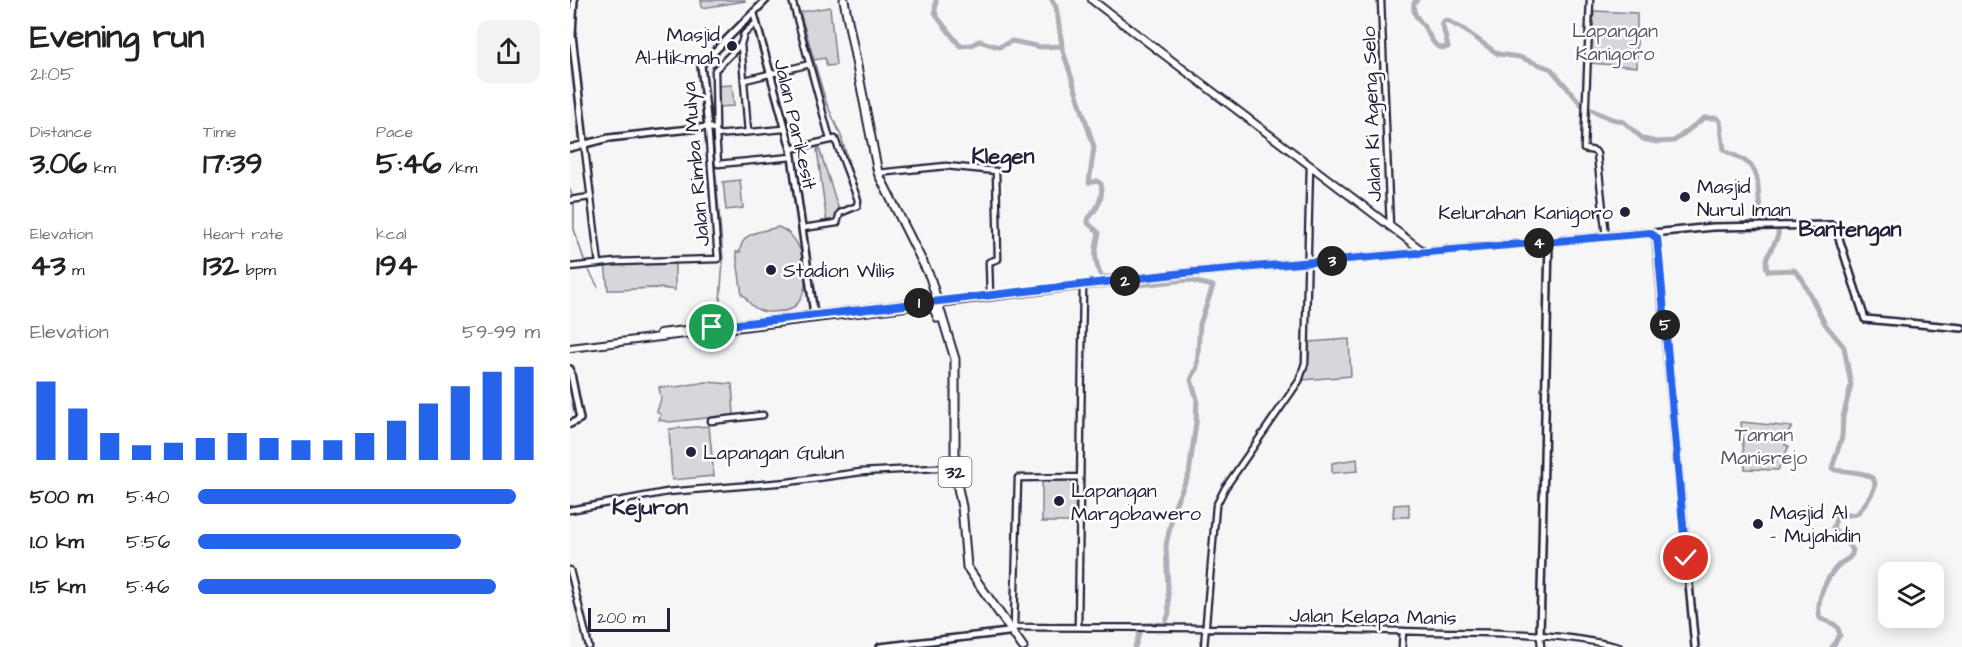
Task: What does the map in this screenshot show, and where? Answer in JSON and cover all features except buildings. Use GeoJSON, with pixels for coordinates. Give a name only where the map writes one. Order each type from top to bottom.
{"type":"FeatureCollection","features":[{"type":"Feature","properties":{"kind":"highway","name":"32"},"geometry":{"type":"LineString","coordinates":[[844,0],[878,173],[930,277],[956,359],[955,467],[967,567],[1013,628],[1023,647]]}},
{"type":"Feature","properties":{"kind":"highway"},"geometry":{"type":"LineString","coordinates":[[919,307],[934,309],[939,320],[943,321]]}},
{"type":"Feature","properties":{"kind":"main road"},"geometry":{"type":"LineString","coordinates":[[574,0],[572,47],[584,142]]}},
{"type":"Feature","properties":{"kind":"main road"},"geometry":{"type":"LineString","coordinates":[[754,14],[766,0]]}},
{"type":"Feature","properties":{"kind":"main road"},"geometry":{"type":"LineString","coordinates":[[1092,0],[1424,252]]}},
{"type":"Feature","properties":{"kind":"main road","name":"Jalan Parikesit"},"geometry":{"type":"LineString","coordinates":[[754,14],[791,149],[814,314]]}},
{"type":"Feature","properties":{"kind":"main road","name":"Jalan Rimba Mulya"},"geometry":{"type":"LineString","coordinates":[[708,127],[701,65],[754,14]]}},
{"type":"Feature","properties":{"kind":"main road"},"geometry":{"type":"LineString","coordinates":[[570,148],[584,142],[708,127]]}},
{"type":"Feature","properties":{"kind":"main road"},"geometry":{"type":"LineString","coordinates":[[570,346],[1134,279],[1424,252],[1654,235],[1713,227],[1769,228],[1833,225],[1866,319],[1962,328]]}},
{"type":"Feature","properties":{"kind":"main road"},"geometry":{"type":"LineString","coordinates":[[1654,235],[1695,647]]}},
{"type":"Feature","properties":{"kind":"main road"},"geometry":{"type":"LineString","coordinates":[[1540,635],[1549,242]]}},
{"type":"Feature","properties":{"kind":"main road"},"geometry":{"type":"LineString","coordinates":[[723,328],[814,314],[919,307],[939,303]]}},
{"type":"Feature","properties":{"kind":"main road"},"geometry":{"type":"LineString","coordinates":[[570,369],[580,419],[570,424]]}},
{"type":"Feature","properties":{"kind":"main road"},"geometry":{"type":"LineString","coordinates":[[880,647],[957,640],[1013,628]]}},
{"type":"Feature","properties":{"kind":"street"},"geometry":{"type":"LineString","coordinates":[[792,0],[833,139],[858,202],[857,206],[841,211],[839,221],[803,228]]}},
{"type":"Feature","properties":{"kind":"street","name":"Jalan Ki Ageng Selo"},"geometry":{"type":"LineString","coordinates":[[1381,0],[1390,228]]}},
{"type":"Feature","properties":{"kind":"street"},"geometry":{"type":"LineString","coordinates":[[1590,0],[1584,149],[1595,151],[1597,154],[1606,237]]}},
{"type":"Feature","properties":{"kind":"street"},"geometry":{"type":"LineString","coordinates":[[748,132],[741,44],[744,34],[756,23]]}},
{"type":"Feature","properties":{"kind":"street"},"geometry":{"type":"LineString","coordinates":[[741,44],[715,70],[718,164],[792,157]]}},
{"type":"Feature","properties":{"kind":"street"},"geometry":{"type":"LineString","coordinates":[[745,80],[810,64]]}},
{"type":"Feature","properties":{"kind":"street"},"geometry":{"type":"LineString","coordinates":[[708,127],[716,132],[784,129]]}},
{"type":"Feature","properties":{"kind":"street","name":"Jalan Rimba Mulya"},"geometry":{"type":"LineString","coordinates":[[599,264],[718,260],[708,127]]}},
{"type":"Feature","properties":{"kind":"street"},"geometry":{"type":"LineString","coordinates":[[791,149],[833,139]]}},
{"type":"Feature","properties":{"kind":"street"},"geometry":{"type":"LineString","coordinates":[[570,267],[599,264],[584,142]]}},
{"type":"Feature","properties":{"kind":"street"},"geometry":{"type":"LineString","coordinates":[[878,173],[946,166],[996,171],[998,259],[989,262],[990,296]]}},
{"type":"Feature","properties":{"kind":"street"},"geometry":{"type":"LineString","coordinates":[[1204,647],[1216,506],[1231,480],[1299,381],[1305,363],[1310,166]]}},
{"type":"Feature","properties":{"kind":"street"},"geometry":{"type":"LineString","coordinates":[[572,199],[590,197]]}},
{"type":"Feature","properties":{"kind":"street"},"geometry":{"type":"LineString","coordinates":[[1078,627],[1083,286]]}},
{"type":"Feature","properties":{"kind":"street"},"geometry":{"type":"LineString","coordinates":[[711,422],[763,415]]}},
{"type":"Feature","properties":{"kind":"street"},"geometry":{"type":"LineString","coordinates":[[570,510],[667,492],[788,482],[861,472],[955,467]]}},
{"type":"Feature","properties":{"kind":"street"},"geometry":{"type":"LineString","coordinates":[[1013,628],[1018,478],[1080,477]]}},
{"type":"Feature","properties":{"kind":"street"},"geometry":{"type":"LineString","coordinates":[[570,570],[589,647]]}},
{"type":"Feature","properties":{"kind":"street","name":"Jalan Kelapa Manis"},"geometry":{"type":"LineString","coordinates":[[1013,628],[1146,627],[1540,635],[1586,639],[1619,647]]}},
{"type":"Feature","properties":{"kind":"street"},"geometry":{"type":"LineString","coordinates":[[1402,647],[1403,632]]}},
{"type":"Feature","properties":{"kind":"street"},"geometry":{"type":"LineString","coordinates":[[1540,635],[1540,647]]}},
{"type":"Feature","properties":{"kind":"green space"},"geometry":{"type":"Polygon","coordinates":[[[701,0],[745,0],[745,1],[702,8],[701,0]]]}},
{"type":"Feature","properties":{"kind":"green space"},"geometry":{"type":"Polygon","coordinates":[[[830,7],[836,65],[827,66],[825,58],[814,60],[800,12],[830,7]]]}},
{"type":"Feature","properties":{"kind":"green space","name":"Lapangan Kanigoro"},"geometry":{"type":"Polygon","coordinates":[[[1594,11],[1637,13],[1637,67],[1590,63],[1594,11]]]}},
{"type":"Feature","properties":{"kind":"green space"},"geometry":{"type":"Polygon","coordinates":[[[732,85],[734,106],[716,107],[716,86],[732,85]]]}},
{"type":"Feature","properties":{"kind":"green space"},"geometry":{"type":"Polygon","coordinates":[[[819,148],[839,210],[837,221],[827,224],[817,149],[819,148]]]}},
{"type":"Feature","properties":{"kind":"green space"},"geometry":{"type":"Polygon","coordinates":[[[740,180],[743,208],[726,210],[723,182],[740,180]]]}},
{"type":"Feature","properties":{"kind":"green space","name":"Stadion Wilis"},"geometry":{"type":"Polygon","coordinates":[[[778,227],[788,232],[796,241],[805,265],[806,279],[799,301],[791,309],[767,312],[756,308],[742,295],[736,252],[740,252],[744,240],[754,233],[778,227]]]}},
{"type":"Feature","properties":{"kind":"green space"},"geometry":{"type":"Polygon","coordinates":[[[675,262],[675,290],[659,288],[608,290],[605,264],[675,262]]]}},
{"type":"Feature","properties":{"kind":"green space"},"geometry":{"type":"Polygon","coordinates":[[[1349,339],[1351,376],[1303,380],[1309,358],[1309,342],[1349,339]]]}},
{"type":"Feature","properties":{"kind":"green space"},"geometry":{"type":"Polygon","coordinates":[[[706,382],[732,384],[734,415],[669,422],[659,420],[661,415],[657,412],[661,399],[659,387],[706,382]]]}},
{"type":"Feature","properties":{"kind":"green space","name":"Taman Manisrejo"},"geometry":{"type":"Polygon","coordinates":[[[1741,422],[1792,427],[1785,437],[1785,445],[1789,446],[1778,470],[1745,469],[1741,422]]]}},
{"type":"Feature","properties":{"kind":"green space","name":"Lapangan Gulun"},"geometry":{"type":"Polygon","coordinates":[[[709,426],[714,476],[672,480],[669,429],[709,426]]]}},
{"type":"Feature","properties":{"kind":"green space"},"geometry":{"type":"Polygon","coordinates":[[[1357,459],[1358,471],[1332,473],[1332,463],[1357,459]]]}},
{"type":"Feature","properties":{"kind":"green space","name":"Lapangan Margobawero"},"geometry":{"type":"Polygon","coordinates":[[[1042,479],[1076,480],[1075,522],[1042,522],[1042,479]]]}},
{"type":"Feature","properties":{"kind":"green space"},"geometry":{"type":"Polygon","coordinates":[[[1409,504],[1409,517],[1393,517],[1394,505],[1409,504]]]}},
{"type":"Feature","properties":{"kind":"waterway"},"geometry":{"type":"LineString","coordinates":[[796,0],[826,102],[841,136],[856,188]]}},
{"type":"Feature","properties":{"kind":"waterway"},"geometry":{"type":"LineString","coordinates":[[936,0],[935,12],[938,18],[960,46],[972,45],[979,41],[999,47],[1012,41],[1041,47],[1062,46]]}},
{"type":"Feature","properties":{"kind":"waterway"},"geometry":{"type":"LineString","coordinates":[[1052,0],[1056,7],[1063,51],[1094,147],[1089,183],[1097,181],[1101,184],[1102,189],[1101,199],[1088,219],[1088,223],[1099,233],[1096,255],[1097,266],[1102,277],[1133,276],[1138,285],[1188,280],[1213,286],[1200,324],[1197,367],[1191,380],[1197,399],[1189,474],[1175,505],[1166,545],[1169,613],[1165,624],[1142,625],[1135,647]]}},
{"type":"Feature","properties":{"kind":"waterway"},"geometry":{"type":"LineString","coordinates":[[1417,0],[1414,3],[1415,14],[1439,47],[1448,47],[1442,23],[1446,20],[1498,54],[1519,57],[1551,69],[1583,106],[1624,122],[1643,139],[1657,142],[1674,141],[1704,118],[1717,118],[1720,121],[1724,150],[1754,169],[1761,212],[1764,218],[1777,220],[1778,235],[1767,258],[1768,271],[1794,270],[1801,277],[1825,324],[1844,347],[1851,385],[1843,417],[1842,437],[1832,468],[1860,473],[1873,479],[1875,484],[1873,492],[1857,514],[1837,516],[1833,528],[1853,550],[1850,557],[1831,575],[1823,589],[1819,604],[1820,618],[1835,625],[1839,630],[1840,635],[1832,647]]}},
{"type":"Feature","properties":{"kind":"waterway"},"geometry":{"type":"LineString","coordinates":[[712,131],[723,259]]}},
{"type":"Feature","properties":{"kind":"waterway"},"geometry":{"type":"LineString","coordinates":[[570,190],[573,198]]}},
{"type":"Feature","properties":{"kind":"waterway"},"geometry":{"type":"LineString","coordinates":[[574,202],[574,229],[585,263],[598,287]]}},
{"type":"Feature","properties":{"kind":"waterway"},"geometry":{"type":"LineString","coordinates":[[722,323],[720,300],[723,261]]}},
{"type":"Feature","properties":{"kind":"place","name":"Masjid Al-Hikmah"},"geometry":{"type":"Point","coordinates":[732,46]}},
{"type":"Feature","properties":{"kind":"place","name":"Masjid Nurul Iman"},"geometry":{"type":"Point","coordinates":[1685,197]}},
{"type":"Feature","properties":{"kind":"place","name":"Kelurahan Kanigoro"},"geometry":{"type":"Point","coordinates":[1625,212]}},
{"type":"Feature","properties":{"kind":"place","name":"Stadion Wilis"},"geometry":{"type":"Point","coordinates":[771,270]}},
{"type":"Feature","properties":{"kind":"place","name":"Lapangan Gulun"},"geometry":{"type":"Point","coordinates":[691,452]}},
{"type":"Feature","properties":{"kind":"place","name":"Lapangan Margobawero"},"geometry":{"type":"Point","coordinates":[1059,501]}},
{"type":"Feature","properties":{"kind":"place","name":"Masjid Al - Mujahidin"},"geometry":{"type":"Point","coordinates":[1758,524]}},
{"type":"Feature","properties":{"kind":"district","name":"Klegen"},"geometry":{"type":"Point","coordinates":[1003,155]}},
{"type":"Feature","properties":{"kind":"district","name":"Bantengan"},"geometry":{"type":"Point","coordinates":[1850,228]}},
{"type":"Feature","properties":{"kind":"district","name":"Kejuron"},"geometry":{"type":"Point","coordinates":[650,506]}},
{"type":"Feature","properties":{"kind":"route"},"geometry":{"type":"LineString","coordinates":[[712,327],[930,301],[939,303],[1184,273],[1650,233],[1657,238],[1686,558]]}}]}
